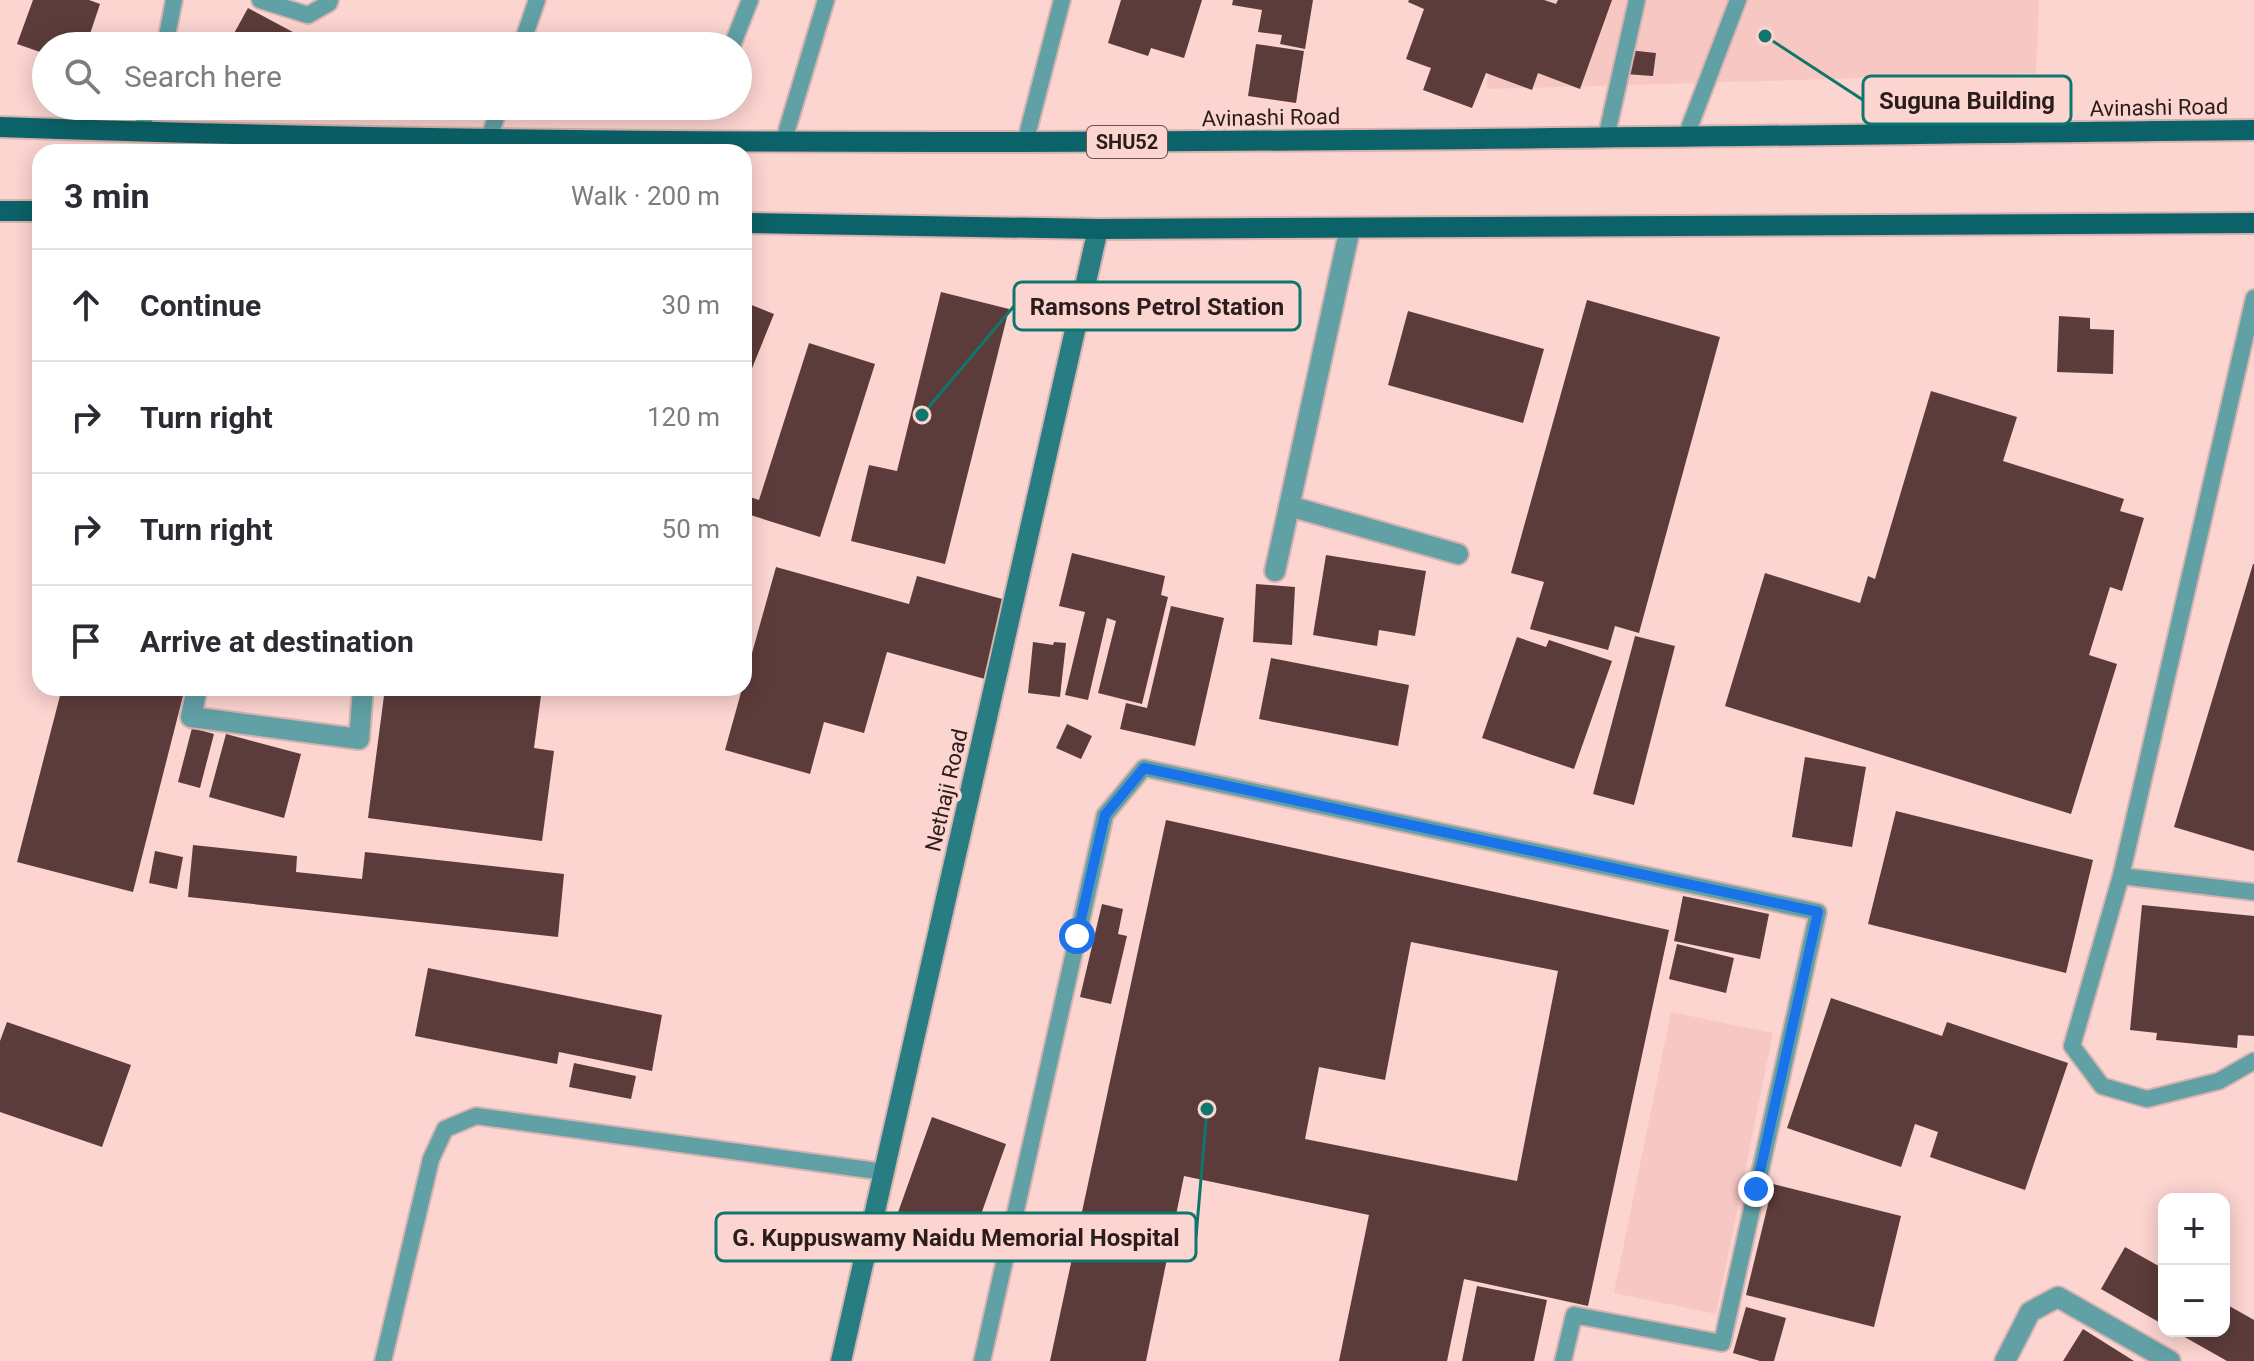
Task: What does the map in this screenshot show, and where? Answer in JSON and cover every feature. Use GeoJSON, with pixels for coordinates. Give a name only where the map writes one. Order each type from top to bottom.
{"type":"FeatureCollection","features":[{"type":"Feature","properties":{"kind":"main road","name":"Avinashi Road"},"geometry":{"type":"LineString","coordinates":[[0,127],[783,143],[2254,130]]}},
{"type":"Feature","properties":{"kind":"main road"},"geometry":{"type":"LineString","coordinates":[[0,211],[32,211]]}},
{"type":"Feature","properties":{"kind":"main road"},"geometry":{"type":"LineString","coordinates":[[752,223],[1098,229],[2254,223]]}},
{"type":"Feature","properties":{"kind":"main road","name":"Nethaji Road"},"geometry":{"type":"LineString","coordinates":[[841,1361],[1098,229]]}},
{"type":"Feature","properties":{"kind":"street"},"geometry":{"type":"LineString","coordinates":[[1275,571],[1350,228]]}},
{"type":"Feature","properties":{"kind":"street"},"geometry":{"type":"LineString","coordinates":[[1289,506],[1458,554]]}},
{"type":"Feature","properties":{"kind":"street"},"geometry":{"type":"LineString","coordinates":[[195,696],[191,717],[359,739],[362,696]]}},
{"type":"Feature","properties":{"kind":"street"},"geometry":{"type":"LineString","coordinates":[[2005,1361],[2030,1312],[2058,1297],[2170,1361]]}},
{"type":"Feature","properties":{"kind":"lane"},"geometry":{"type":"LineString","coordinates":[[168,32],[174,0]]}},
{"type":"Feature","properties":{"kind":"lane"},"geometry":{"type":"LineString","coordinates":[[260,0],[308,15],[330,0]]}},
{"type":"Feature","properties":{"kind":"lane"},"geometry":{"type":"LineString","coordinates":[[526,32],[537,0]]}},
{"type":"Feature","properties":{"kind":"lane"},"geometry":{"type":"LineString","coordinates":[[737,32],[750,0]]}},
{"type":"Feature","properties":{"kind":"lane"},"geometry":{"type":"LineString","coordinates":[[783,143],[826,0]]}},
{"type":"Feature","properties":{"kind":"lane"},"geometry":{"type":"LineString","coordinates":[[1025,143],[1062,0]]}},
{"type":"Feature","properties":{"kind":"lane"},"geometry":{"type":"LineString","coordinates":[[1606,138],[1637,0]]}},
{"type":"Feature","properties":{"kind":"lane"},"geometry":{"type":"LineString","coordinates":[[1686,136],[1738,0]]}},
{"type":"Feature","properties":{"kind":"lane"},"geometry":{"type":"LineString","coordinates":[[141,132],[144,120]]}},
{"type":"Feature","properties":{"kind":"lane"},"geometry":{"type":"LineString","coordinates":[[489,138],[495,120]]}},
{"type":"Feature","properties":{"kind":"lane"},"geometry":{"type":"LineString","coordinates":[[2254,298],[2121,876],[2072,1046],[2102,1086],[2147,1099],[2219,1081],[2254,1061]]}},
{"type":"Feature","properties":{"kind":"lane"},"geometry":{"type":"LineString","coordinates":[[982,1361],[1105,815],[1144,768],[1818,912],[1722,1343],[1574,1315],[1563,1361]]}},
{"type":"Feature","properties":{"kind":"lane"},"geometry":{"type":"LineString","coordinates":[[2121,876],[2254,892]]}},
{"type":"Feature","properties":{"kind":"lane"},"geometry":{"type":"LineString","coordinates":[[383,1361],[431,1159],[445,1129],[476,1116],[884,1172]]}},
{"type":"Feature","properties":{"kind":"shaded area"},"geometry":{"type":"Polygon","coordinates":[[[1497,0],[2039,0],[2036,73],[1486,89],[1497,0]]]}},
{"type":"Feature","properties":{"kind":"shaded area"},"geometry":{"type":"Polygon","coordinates":[[[1671,1012],[1773,1033],[1716,1314],[1614,1293],[1671,1012]]]}},
{"type":"Feature","properties":{"kind":"building"},"geometry":{"type":"Polygon","coordinates":[[[33,0],[89,0],[100,4],[91,32],[32,32],[32,49],[17,44],[33,0]]]}},
{"type":"Feature","properties":{"kind":"building"},"geometry":{"type":"Polygon","coordinates":[[[1121,0],[1202,0],[1184,58],[1151,48],[1148,56],[1108,43],[1121,0]]]}},
{"type":"Feature","properties":{"kind":"building"},"geometry":{"type":"Polygon","coordinates":[[[1233,0],[1313,0],[1305,49],[1280,44],[1282,35],[1258,32],[1262,10],[1232,5],[1233,0]]]}},
{"type":"Feature","properties":{"kind":"building"},"geometry":{"type":"Polygon","coordinates":[[[1409,0],[1544,0],[1556,4],[1558,0],[1612,0],[1580,89],[1538,73],[1532,90],[1486,73],[1472,108],[1423,90],[1431,68],[1406,59],[1424,9],[1409,0]]]}},
{"type":"Feature","properties":{"kind":"building"},"geometry":{"type":"Polygon","coordinates":[[[248,8],[293,32],[235,32],[248,8]]]}},
{"type":"Feature","properties":{"kind":"building"},"geometry":{"type":"Polygon","coordinates":[[[1256,44],[1304,51],[1296,103],[1248,96],[1256,44]]]}},
{"type":"Feature","properties":{"kind":"building"},"geometry":{"type":"Polygon","coordinates":[[[1628,50],[1656,53],[1653,76],[1625,74],[1628,50]]]}},
{"type":"Feature","properties":{"kind":"building"},"geometry":{"type":"Polygon","coordinates":[[[941,292],[1009,309],[945,564],[851,541],[869,465],[897,471],[941,292]]]}},
{"type":"Feature","properties":{"kind":"building"},"geometry":{"type":"Polygon","coordinates":[[[1587,300],[1720,337],[1639,633],[1615,626],[1608,650],[1530,629],[1544,582],[1511,573],[1587,300]]]}},
{"type":"Feature","properties":{"kind":"building"},"geometry":{"type":"Polygon","coordinates":[[[752,305],[774,314],[752,368],[752,305]]]}},
{"type":"Feature","properties":{"kind":"building"},"geometry":{"type":"Polygon","coordinates":[[[1408,311],[1544,349],[1523,423],[1388,385],[1408,311]]]}},
{"type":"Feature","properties":{"kind":"building"},"geometry":{"type":"Polygon","coordinates":[[[2059,316],[2090,318],[2090,329],[2114,330],[2113,374],[2057,372],[2059,316]]]}},
{"type":"Feature","properties":{"kind":"building"},"geometry":{"type":"Polygon","coordinates":[[[809,343],[875,364],[820,537],[752,516],[752,498],[759,500],[809,343]]]}},
{"type":"Feature","properties":{"kind":"building"},"geometry":{"type":"Polygon","coordinates":[[[1931,391],[2017,417],[2003,461],[2124,499],[2120,511],[2144,518],[2122,591],[2110,587],[2089,655],[2117,664],[2071,814],[1725,706],[1765,573],[1860,603],[1868,576],[1875,579],[1931,391]]]}},
{"type":"Feature","properties":{"kind":"building"},"geometry":{"type":"Polygon","coordinates":[[[1072,553],[1165,576],[1161,595],[1168,597],[1142,704],[1098,693],[1116,621],[1107,618],[1088,700],[1065,695],[1085,612],[1059,606],[1072,553]]]}},
{"type":"Feature","properties":{"kind":"building"},"geometry":{"type":"Polygon","coordinates":[[[1326,555],[1426,571],[1415,636],[1379,630],[1377,646],[1313,635],[1326,555]]]}},
{"type":"Feature","properties":{"kind":"building"},"geometry":{"type":"Polygon","coordinates":[[[2254,564],[2254,851],[2174,827],[2254,564]]]}},
{"type":"Feature","properties":{"kind":"building"},"geometry":{"type":"Polygon","coordinates":[[[776,567],[909,604],[917,576],[1006,600],[985,679],[887,652],[864,733],[824,722],[810,774],[725,750],[740,696],[752,696],[752,653],[776,567]]]}},
{"type":"Feature","properties":{"kind":"building"},"geometry":{"type":"Polygon","coordinates":[[[1256,584],[1295,587],[1292,645],[1253,642],[1256,584]]]}},
{"type":"Feature","properties":{"kind":"building"},"geometry":{"type":"Polygon","coordinates":[[[1171,606],[1224,618],[1195,746],[1120,729],[1126,703],[1147,708],[1171,606]]]}},
{"type":"Feature","properties":{"kind":"building"},"geometry":{"type":"Polygon","coordinates":[[[1635,636],[1675,646],[1634,805],[1593,794],[1635,636]]]}},
{"type":"Feature","properties":{"kind":"building"},"geometry":{"type":"Polygon","coordinates":[[[1517,637],[1546,647],[1549,640],[1612,661],[1574,769],[1482,738],[1517,637]]]}},
{"type":"Feature","properties":{"kind":"building"},"geometry":{"type":"Polygon","coordinates":[[[1033,642],[1066,643],[1060,697],[1028,693],[1033,642]]]}},
{"type":"Feature","properties":{"kind":"building"},"geometry":{"type":"Polygon","coordinates":[[[1271,658],[1409,685],[1398,746],[1259,719],[1271,658]]]}},
{"type":"Feature","properties":{"kind":"building"},"geometry":{"type":"Polygon","coordinates":[[[60,696],[183,696],[133,892],[17,862],[60,696]]]}},
{"type":"Feature","properties":{"kind":"building"},"geometry":{"type":"Polygon","coordinates":[[[384,696],[541,696],[534,748],[554,751],[542,841],[368,818],[384,696]]]}},
{"type":"Feature","properties":{"kind":"building"},"geometry":{"type":"Polygon","coordinates":[[[1067,724],[1092,736],[1081,759],[1056,748],[1067,724]]]}},
{"type":"Feature","properties":{"kind":"building"},"geometry":{"type":"Polygon","coordinates":[[[192,728],[214,734],[200,788],[178,782],[192,728]]]}},
{"type":"Feature","properties":{"kind":"building"},"geometry":{"type":"Polygon","coordinates":[[[226,734],[301,754],[284,818],[209,797],[226,734]]]}},
{"type":"Feature","properties":{"kind":"building"},"geometry":{"type":"Polygon","coordinates":[[[1805,757],[1866,767],[1852,847],[1792,837],[1805,757]]]}},
{"type":"Feature","properties":{"kind":"building"},"geometry":{"type":"Polygon","coordinates":[[[1896,811],[2093,860],[2066,973],[1868,924],[1896,811]]]}},
{"type":"Feature","properties":{"kind":"building"},"geometry":{"type":"Polygon","coordinates":[[[1166,820],[1669,930],[1588,1306],[1464,1279],[1447,1361],[1339,1361],[1369,1215],[1184,1176],[1146,1361],[1050,1361],[1166,820]],[[1411,942],[1385,1080],[1319,1067],[1305,1139],[1517,1181],[1558,971],[1411,942]]]}},
{"type":"Feature","properties":{"kind":"building"},"geometry":{"type":"Polygon","coordinates":[[[193,845],[297,856],[296,872],[362,879],[365,852],[564,874],[558,937],[188,897],[193,845]]]}},
{"type":"Feature","properties":{"kind":"building"},"geometry":{"type":"Polygon","coordinates":[[[155,851],[183,857],[177,889],[149,883],[155,851]]]}},
{"type":"Feature","properties":{"kind":"building"},"geometry":{"type":"Polygon","coordinates":[[[1683,896],[1769,914],[1760,959],[1674,941],[1683,896]]]}},
{"type":"Feature","properties":{"kind":"building"},"geometry":{"type":"Polygon","coordinates":[[[1102,904],[1123,909],[1118,934],[1127,936],[1111,1004],[1080,997],[1102,904]]]}},
{"type":"Feature","properties":{"kind":"building"},"geometry":{"type":"Polygon","coordinates":[[[2142,905],[2254,916],[2254,1036],[2238,1035],[2237,1048],[2156,1040],[2157,1033],[2130,1030],[2142,905]]]}},
{"type":"Feature","properties":{"kind":"building"},"geometry":{"type":"Polygon","coordinates":[[[1677,944],[1734,958],[1726,993],[1669,979],[1677,944]]]}},
{"type":"Feature","properties":{"kind":"building"},"geometry":{"type":"Polygon","coordinates":[[[428,968],[662,1015],[652,1071],[559,1052],[557,1064],[415,1036],[428,968]]]}},
{"type":"Feature","properties":{"kind":"building"},"geometry":{"type":"Polygon","coordinates":[[[1831,998],[1942,1036],[1947,1022],[2068,1063],[2025,1190],[1930,1157],[1938,1132],[1915,1124],[1901,1167],[1787,1128],[1831,998]]]}},
{"type":"Feature","properties":{"kind":"building"},"geometry":{"type":"Polygon","coordinates":[[[7,1022],[131,1065],[102,1147],[0,1112],[0,1041],[7,1022]]]}},
{"type":"Feature","properties":{"kind":"building"},"geometry":{"type":"Polygon","coordinates":[[[574,1063],[636,1076],[631,1099],[569,1087],[574,1063]]]}},
{"type":"Feature","properties":{"kind":"building"},"geometry":{"type":"Polygon","coordinates":[[[932,1117],[1006,1144],[978,1223],[961,1218],[949,1253],[891,1232],[932,1117]]]}},
{"type":"Feature","properties":{"kind":"building"},"geometry":{"type":"Polygon","coordinates":[[[1773,1184],[1901,1216],[1874,1327],[1746,1295],[1773,1184]]]}},
{"type":"Feature","properties":{"kind":"building"},"geometry":{"type":"Polygon","coordinates":[[[2125,1247],[2158,1266],[2158,1322],[2101,1289],[2125,1247]]]}},
{"type":"Feature","properties":{"kind":"building"},"geometry":{"type":"Polygon","coordinates":[[[1477,1286],[1547,1300],[1534,1361],[1462,1361],[1477,1286]]]}},
{"type":"Feature","properties":{"kind":"building"},"geometry":{"type":"Polygon","coordinates":[[[2230,1306],[2254,1320],[2254,1361],[2227,1361],[2185,1337],[2230,1337],[2230,1306]]]}},
{"type":"Feature","properties":{"kind":"building"},"geometry":{"type":"Polygon","coordinates":[[[1746,1307],[1786,1318],[1774,1361],[1760,1361],[1733,1353],[1746,1307]]]}},
{"type":"Feature","properties":{"kind":"building"},"geometry":{"type":"Polygon","coordinates":[[[2083,1329],[2134,1361],[2063,1361],[2083,1329]]]}},
{"type":"Feature","properties":{"kind":"place","name":"Suguna Building"},"geometry":{"type":"Point","coordinates":[1765,36]}},
{"type":"Feature","properties":{"kind":"place","name":"Ramsons Petrol Station"},"geometry":{"type":"Point","coordinates":[922,415]}},
{"type":"Feature","properties":{"kind":"place","name":"G. Kuppuswamy Naidu Memorial Hospital"},"geometry":{"type":"Point","coordinates":[1207,1109]}},
{"type":"Feature","properties":{"kind":"route"},"geometry":{"type":"LineString","coordinates":[[1077,936],[1105,815],[1144,768],[1818,912],[1756,1189]]}}]}
